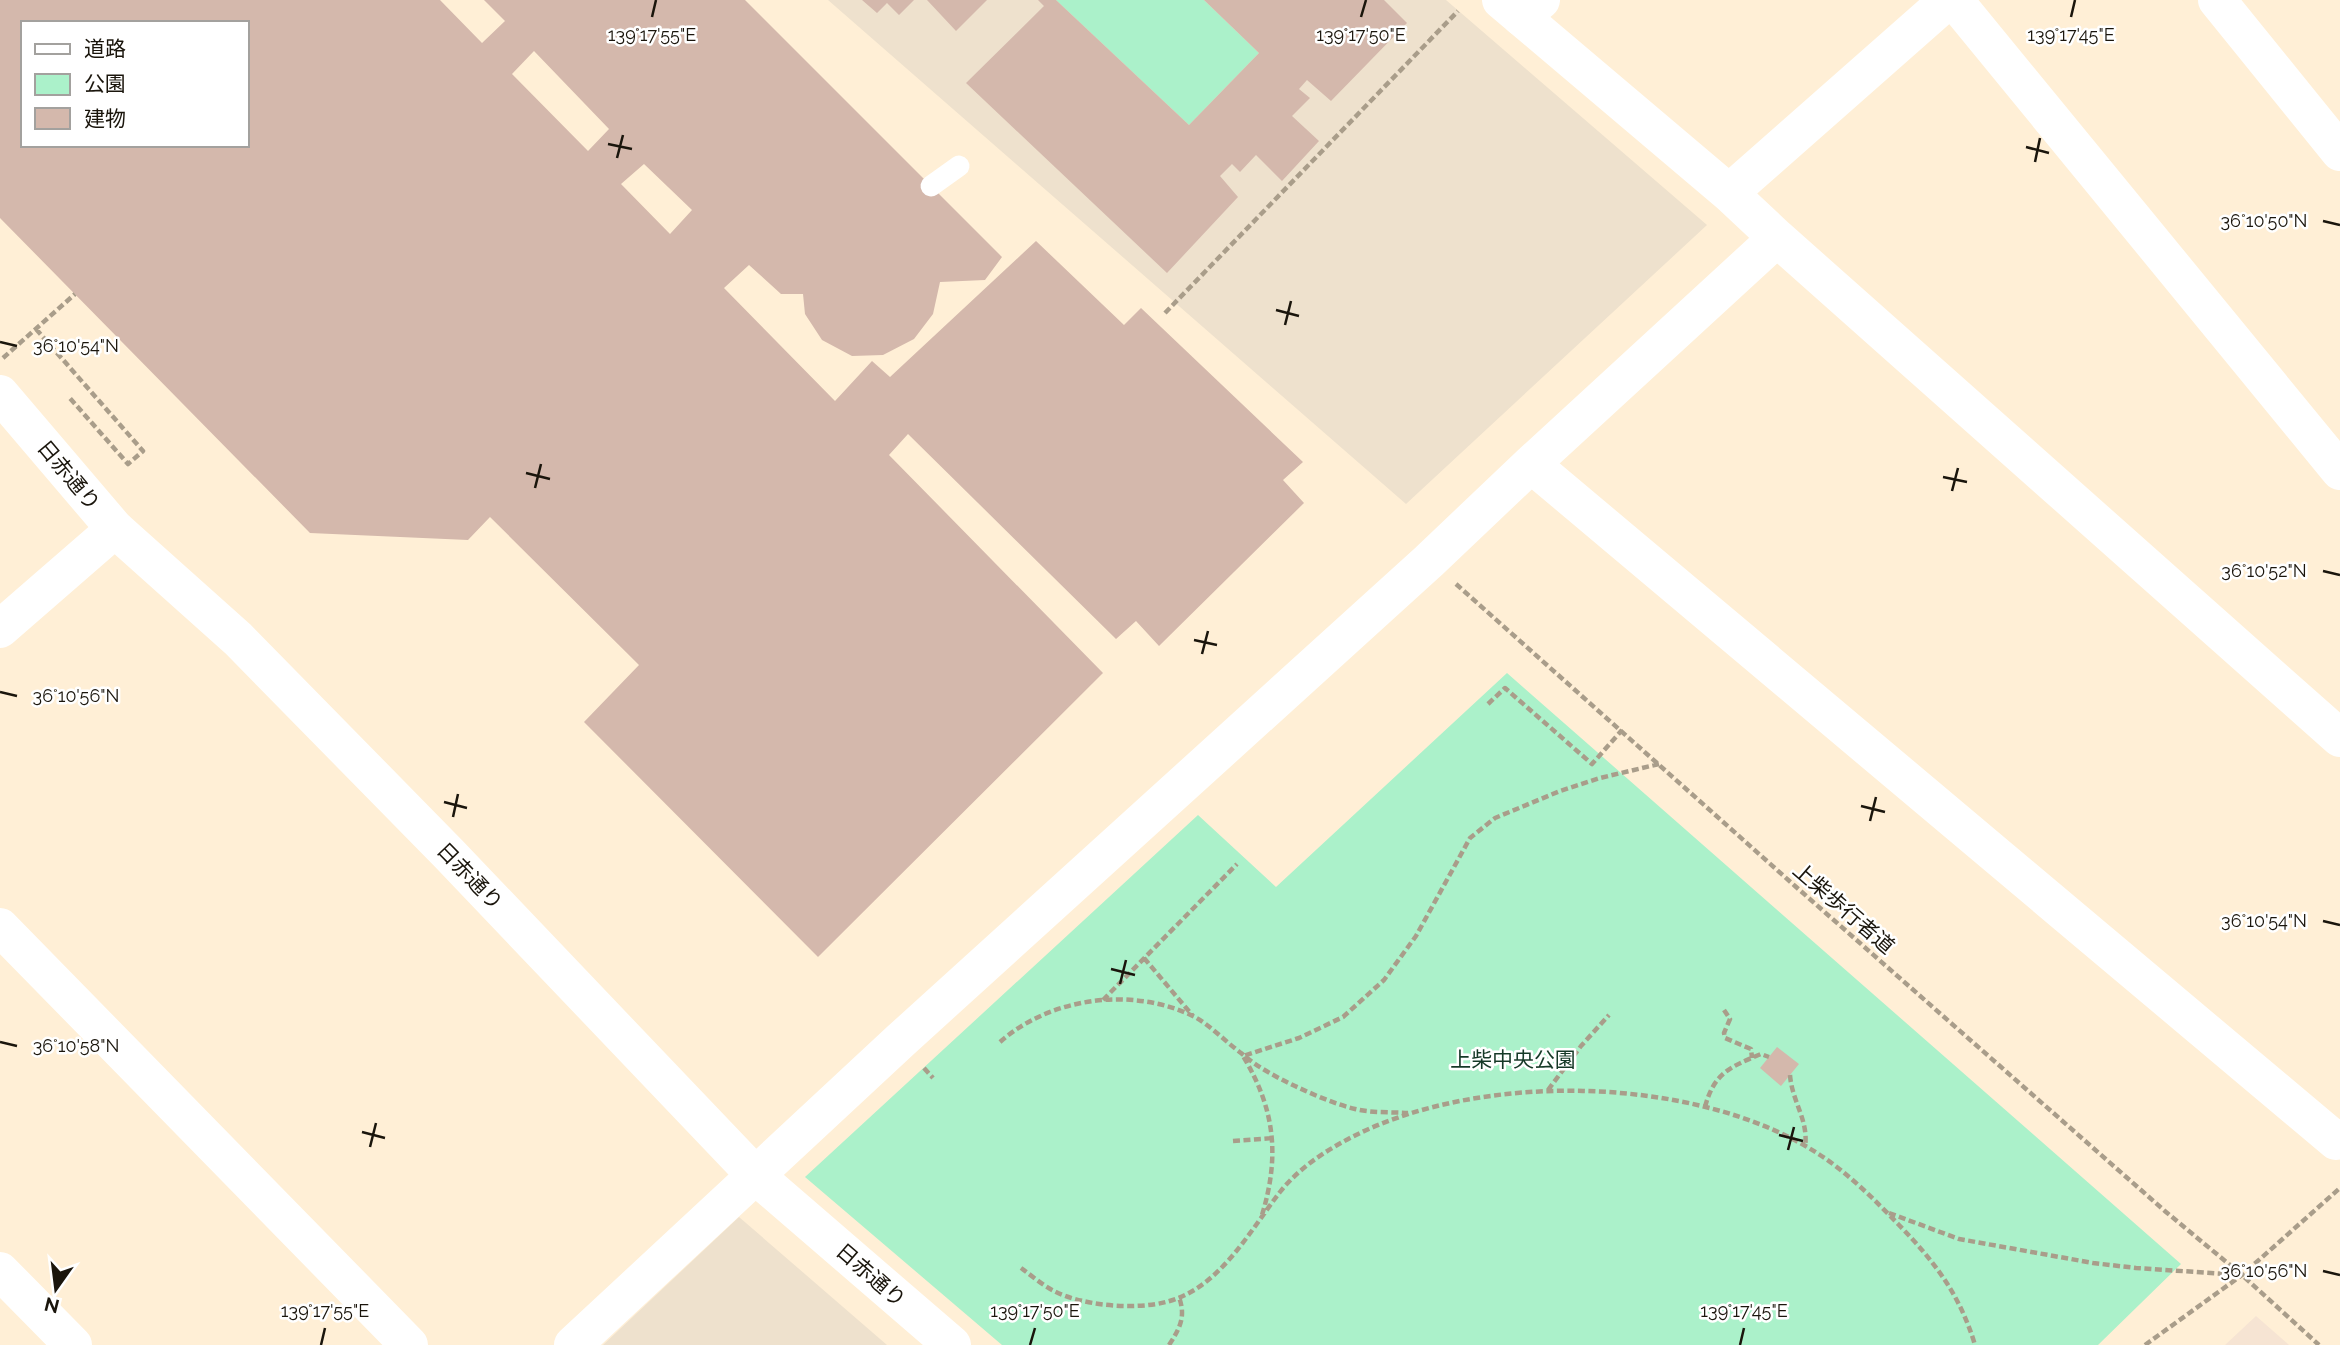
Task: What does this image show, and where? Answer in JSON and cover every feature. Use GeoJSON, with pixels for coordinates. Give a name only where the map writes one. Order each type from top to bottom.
{"type":"FeatureCollection","features":[{"type":"Feature","properties":{"kind":"street"},"geometry":{"type":"LineString","coordinates":[[1729,193],[1948,0]]}},
{"type":"Feature","properties":{"kind":"street"},"geometry":{"type":"LineString","coordinates":[[1954,0],[2340,471]]}},
{"type":"Feature","properties":{"kind":"street"},"geometry":{"type":"LineString","coordinates":[[2217,0],[2340,152]]}},
{"type":"Feature","properties":{"kind":"street"},"geometry":{"type":"LineString","coordinates":[[1521,6],[1777,238],[2340,738]]}},
{"type":"Feature","properties":{"kind":"street"},"geometry":{"type":"LineString","coordinates":[[573,1345],[1112,848],[1429,561],[1777,238]]}},
{"type":"Feature","properties":{"kind":"street","name":"日赤通り"},"geometry":{"type":"LineString","coordinates":[[0,394],[114,529],[238,639],[449,853],[755,1175],[952,1345]]}},
{"type":"Feature","properties":{"kind":"street"},"geometry":{"type":"LineString","coordinates":[[1531,464],[2336,1141],[2340,1138]]}},
{"type":"Feature","properties":{"kind":"street"},"geometry":{"type":"LineString","coordinates":[[0,629],[114,529]]}},
{"type":"Feature","properties":{"kind":"street"},"geometry":{"type":"LineString","coordinates":[[0,927],[409,1345]]}},
{"type":"Feature","properties":{"kind":"street"},"geometry":{"type":"LineString","coordinates":[[0,1271],[73,1345]]}},
{"type":"Feature","properties":{"kind":"lane"},"geometry":{"type":"LineString","coordinates":[[931,186],[959,166]]}},
{"type":"Feature","properties":{"kind":"path"},"geometry":{"type":"LineString","coordinates":[[1165,313],[1458,11]]}},
{"type":"Feature","properties":{"kind":"path"},"geometry":{"type":"LineString","coordinates":[[0,360],[75,294]]}},
{"type":"Feature","properties":{"kind":"path"},"geometry":{"type":"LineString","coordinates":[[36,329],[143,451],[128,464],[68,396]]}},
{"type":"Feature","properties":{"kind":"path","name":"上柴歩行者道"},"geometry":{"type":"LineString","coordinates":[[1429,561],[2319,1345]]}},
{"type":"Feature","properties":{"kind":"path"},"geometry":{"type":"LineString","coordinates":[[1489,704],[1505,688],[1592,764],[1622,730]]}},
{"type":"Feature","properties":{"kind":"path"},"geometry":{"type":"LineString","coordinates":[[1243,1056],[1298,1038],[1343,1017],[1384,980],[1416,936],[1470,838],[1495,818],[1560,791],[1659,764]]}},
{"type":"Feature","properties":{"kind":"path"},"geometry":{"type":"LineString","coordinates":[[1102,1000],[1237,863]]}},
{"type":"Feature","properties":{"kind":"path"},"geometry":{"type":"LineString","coordinates":[[1144,958],[1195,1017],[1243,1056],[1296,1087],[1356,1109],[1413,1113]]}},
{"type":"Feature","properties":{"kind":"path"},"geometry":{"type":"LineString","coordinates":[[1000,1042],[1015,1029],[1045,1012],[1102,1000],[1153,1003],[1195,1017]]}},
{"type":"Feature","properties":{"kind":"path"},"geometry":{"type":"LineString","coordinates":[[1724,1010],[1730,1019],[1724,1033],[1726,1038],[1751,1049],[1752,1058]]}},
{"type":"Feature","properties":{"kind":"path"},"geometry":{"type":"LineString","coordinates":[[1547,1091],[1581,1046],[1609,1015]]}},
{"type":"Feature","properties":{"kind":"path"},"geometry":{"type":"LineString","coordinates":[[1705,1107],[1709,1090],[1720,1076],[1733,1066],[1761,1054],[1769,1057]]}},
{"type":"Feature","properties":{"kind":"path"},"geometry":{"type":"LineString","coordinates":[[1243,1056],[1263,1096],[1273,1138],[1270,1189],[1260,1223]]}},
{"type":"Feature","properties":{"kind":"path"},"geometry":{"type":"LineString","coordinates":[[1790,1075],[1791,1091],[1805,1126],[1805,1147]]}},
{"type":"Feature","properties":{"kind":"path"},"geometry":{"type":"LineString","coordinates":[[1021,1268],[1054,1292],[1093,1303],[1132,1307],[1167,1302],[1195,1290],[1218,1269],[1260,1223],[1280,1192],[1305,1166],[1351,1138],[1393,1118],[1501,1094],[1547,1091],[1617,1093],[1705,1107],[1766,1127],[1817,1153],[1888,1213],[1923,1250],[1964,1311],[1975,1345]]}},
{"type":"Feature","properties":{"kind":"path"},"geometry":{"type":"LineString","coordinates":[[1233,1142],[1273,1138]]}},
{"type":"Feature","properties":{"kind":"path"},"geometry":{"type":"LineString","coordinates":[[2145,1345],[2242,1275],[2340,1188]]}},
{"type":"Feature","properties":{"kind":"path"},"geometry":{"type":"LineString","coordinates":[[1888,1213],[1959,1239],[2082,1261],[2136,1268],[2242,1275]]}},
{"type":"Feature","properties":{"kind":"path"},"geometry":{"type":"LineString","coordinates":[[1169,1345],[1183,1318],[1179,1297]]}},
{"type":"Feature","properties":{"kind":"shaded area"},"geometry":{"type":"Polygon","coordinates":[[[828,0],[1446,0],[1707,225],[1406,504],[828,0]]]}},
{"type":"Feature","properties":{"kind":"shaded area"},"geometry":{"type":"Polygon","coordinates":[[[739,1217],[887,1345],[603,1345],[739,1217]]]}},
{"type":"Feature","properties":{"kind":"shaded area"},"geometry":{"type":"Polygon","coordinates":[[[2256,1316],[2289,1345],[2225,1345],[2256,1316]]]}},
{"type":"Feature","properties":{"kind":"green space"},"geometry":{"type":"Polygon","coordinates":[[[1056,0],[1204,0],[1259,53],[1189,125],[1056,0]]]}},
{"type":"Feature","properties":{"kind":"green space","name":"上柴中央公園"},"geometry":{"type":"Polygon","coordinates":[[[1507,673],[2181,1264],[2098,1345],[1002,1345],[805,1177],[1198,815],[1276,887],[1507,673]]]}},
{"type":"Feature","properties":{"kind":"building"},"geometry":{"type":"Polygon","coordinates":[[[0,0],[440,0],[482,43],[505,21],[484,0],[745,0],[1002,257],[985,280],[940,282],[933,314],[914,339],[883,355],[852,356],[822,340],[805,314],[803,294],[781,294],[749,265],[724,288],[835,401],[872,361],[890,377],[1036,241],[1124,325],[1141,308],[1303,462],[1283,480],[1304,503],[1159,646],[1136,621],[1116,639],[908,434],[889,455],[1103,673],[818,957],[584,722],[639,665],[490,517],[468,540],[310,533],[0,218],[0,0]],[[534,51],[512,74],[588,151],[609,129],[534,51]],[[644,164],[621,184],[670,234],[692,210],[644,164]]]}},
{"type":"Feature","properties":{"kind":"building"},"geometry":{"type":"Polygon","coordinates":[[[862,0],[914,0],[899,15],[887,3],[877,13],[862,0]]]}},
{"type":"Feature","properties":{"kind":"building"},"geometry":{"type":"Polygon","coordinates":[[[927,0],[987,0],[956,31],[927,0]]]}},
{"type":"Feature","properties":{"kind":"building"},"geometry":{"type":"Polygon","coordinates":[[[1038,0],[1056,0],[1189,125],[1259,53],[1204,0],[1384,0],[1407,23],[1331,101],[1307,80],[1299,89],[1310,98],[1292,116],[1319,141],[1282,181],[1256,155],[1240,172],[1232,164],[1220,176],[1238,197],[1167,273],[966,83],[1044,6],[1038,0]]]}},
{"type":"Feature","properties":{"kind":"building"},"geometry":{"type":"Polygon","coordinates":[[[1777,1047],[1799,1064],[1781,1086],[1760,1068],[1777,1047]]]}}]}
